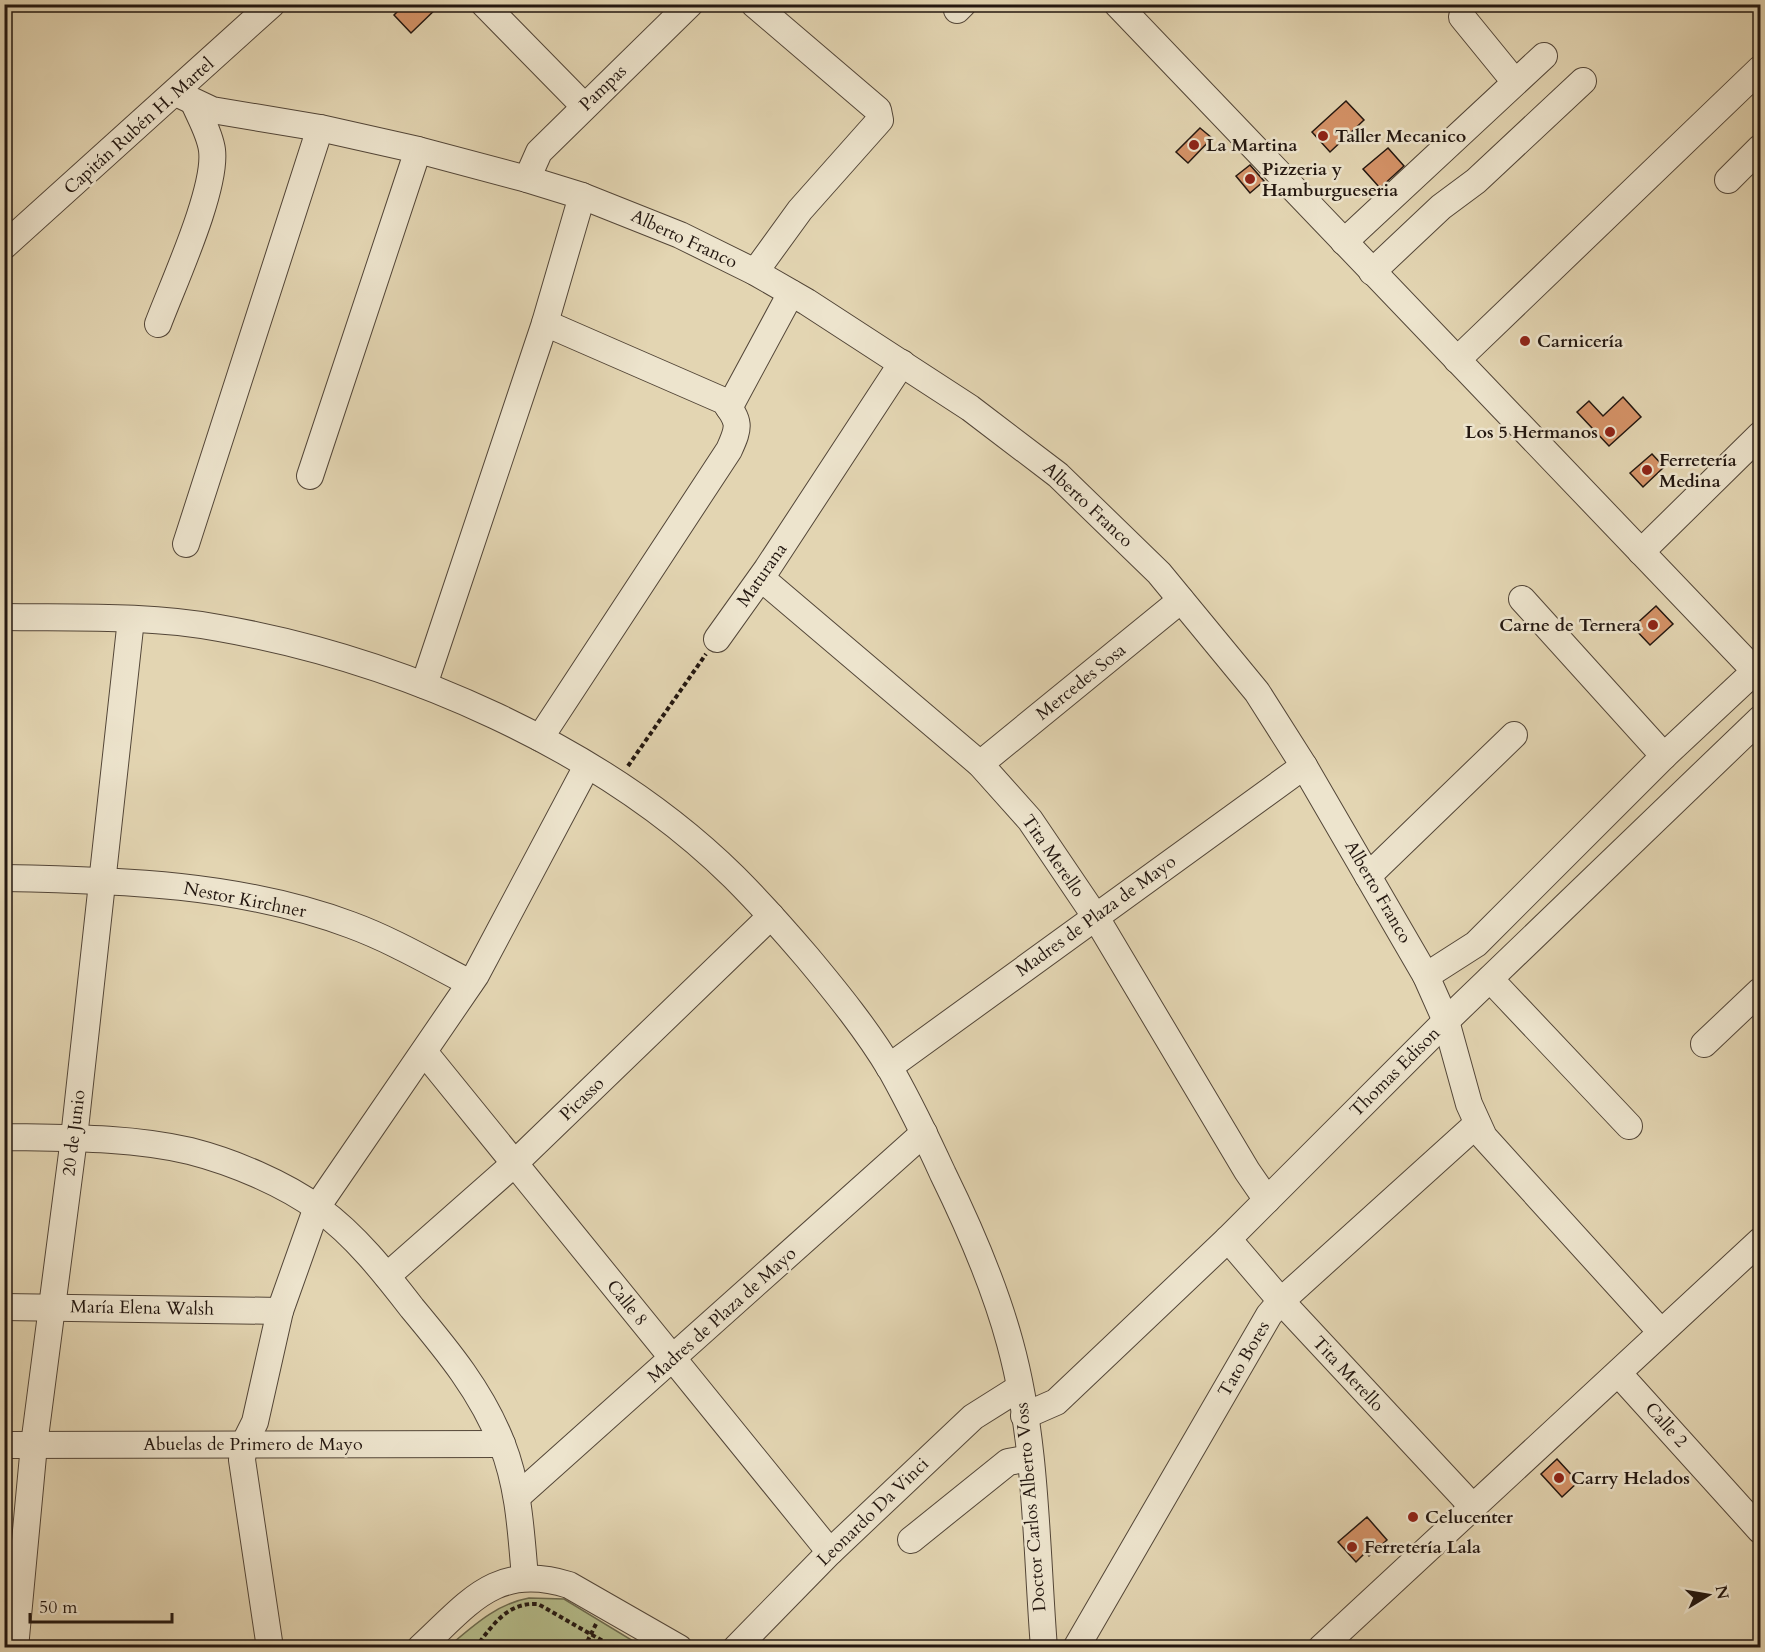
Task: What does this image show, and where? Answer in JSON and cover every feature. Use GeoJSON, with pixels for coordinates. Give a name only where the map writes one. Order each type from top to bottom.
{"type":"FeatureCollection","features":[{"type":"Feature","properties":{"kind":"street","name":"Capitán Rubén H. Martel"},"geometry":{"type":"LineString","coordinates":[[4,246],[185,98],[272,4]]}},
{"type":"Feature","properties":{"kind":"street"},"geometry":{"type":"LineString","coordinates":[[484,4],[584,106]]}},
{"type":"Feature","properties":{"kind":"street","name":"Pampas"},"geometry":{"type":"LineString","coordinates":[[527,179],[539,152],[690,4]]}},
{"type":"Feature","properties":{"kind":"street"},"geometry":{"type":"LineString","coordinates":[[754,4],[878,110],[880,120],[800,210],[755,272]]}},
{"type":"Feature","properties":{"kind":"street"},"geometry":{"type":"LineString","coordinates":[[1118,4],[1758,673],[1664,756],[1476,944],[1426,976]]}},
{"type":"Feature","properties":{"kind":"street"},"geometry":{"type":"LineString","coordinates":[[1462,17],[1515,82]]}},
{"type":"Feature","properties":{"kind":"street"},"geometry":{"type":"LineString","coordinates":[[1344,242],[1544,56]]}},
{"type":"Feature","properties":{"kind":"street"},"geometry":{"type":"LineString","coordinates":[[1457,360],[1761,69]]}},
{"type":"Feature","properties":{"kind":"street"},"geometry":{"type":"LineString","coordinates":[[1372,272],[1441,207],[1476,181],[1583,81]]}},
{"type":"Feature","properties":{"kind":"street","name":"Alberto Franco"},"geometry":{"type":"LineString","coordinates":[[185,98],[212,110],[320,128],[418,150],[527,179],[582,196],[680,235],[755,272],[902,363],[970,408],[1058,474],[1109,522],[1181,600],[1257,692],[1304,766],[1426,976],[1446,1021],[1477,1124],[1484,1137],[1661,1332]]}},
{"type":"Feature","properties":{"kind":"street"},"geometry":{"type":"LineString","coordinates":[[158,324],[208,191],[213,162],[212,147],[185,98]]}},
{"type":"Feature","properties":{"kind":"street"},"geometry":{"type":"LineString","coordinates":[[186,544],[320,128]]}},
{"type":"Feature","properties":{"kind":"street"},"geometry":{"type":"LineString","coordinates":[[1728,180],[1761,148]]}},
{"type":"Feature","properties":{"kind":"street"},"geometry":{"type":"LineString","coordinates":[[310,476],[418,150]]}},
{"type":"Feature","properties":{"kind":"street"},"geometry":{"type":"LineString","coordinates":[[424,685],[545,323],[582,196]]}},
{"type":"Feature","properties":{"kind":"street"},"geometry":{"type":"LineString","coordinates":[[729,408],[791,293]]}},
{"type":"Feature","properties":{"kind":"street"},"geometry":{"type":"LineString","coordinates":[[540,738],[729,450],[738,430],[736,416],[724,401],[545,323]]}},
{"type":"Feature","properties":{"kind":"street","name":"Maturana"},"geometry":{"type":"LineString","coordinates":[[717,639],[761,578],[902,363]]}},
{"type":"Feature","properties":{"kind":"street"},"geometry":{"type":"LineString","coordinates":[[1641,552],[1761,435]]}},
{"type":"Feature","properties":{"kind":"street","name":"Tita Merello"},"geometry":{"type":"LineString","coordinates":[[761,578],[980,764],[1030,820],[1095,916],[1247,1172],[1267,1200]]}},
{"type":"Feature","properties":{"kind":"street"},"geometry":{"type":"LineString","coordinates":[[1522,599],[1664,756]]}},
{"type":"Feature","properties":{"kind":"street","name":"Mercedes Sosa"},"geometry":{"type":"LineString","coordinates":[[980,764],[1181,600]]}},
{"type":"Feature","properties":{"kind":"street","name":"Doctor Carlos Alberto Voss"},"geometry":{"type":"LineString","coordinates":[[4,617],[132,618],[217,627],[311,648],[424,685],[467,701],[540,738],[616,783],[691,839],[733,876],[771,916],[837,993],[889,1067],[924,1133],[977,1244],[1011,1345],[1024,1416],[1030,1458],[1044,1647]]}},
{"type":"Feature","properties":{"kind":"street","name":"20 de Junio"},"geometry":{"type":"LineString","coordinates":[[15,1647],[34,1445],[50,1306],[74,1138],[132,618]]}},
{"type":"Feature","properties":{"kind":"street","name":"Thomas Edison"},"geometry":{"type":"LineString","coordinates":[[1024,1416],[1056,1402],[1228,1239],[1446,1021],[1761,719]]}},
{"type":"Feature","properties":{"kind":"street"},"geometry":{"type":"LineString","coordinates":[[1368,876],[1514,735]]}},
{"type":"Feature","properties":{"kind":"street"},"geometry":{"type":"LineString","coordinates":[[270,1647],[242,1460],[244,1444],[255,1422],[280,1311],[317,1207],[425,1053],[470,983],[587,766]]}},
{"type":"Feature","properties":{"kind":"street","name":"Madres de Plaza de Mayo"},"geometry":{"type":"LineString","coordinates":[[889,1067],[1304,766]]}},
{"type":"Feature","properties":{"kind":"street","name":"Nestor Kirchner"},"geometry":{"type":"LineString","coordinates":[[4,878],[103,880],[165,885],[283,903],[352,925],[470,983]]}},
{"type":"Feature","properties":{"kind":"street","name":"Picasso"},"geometry":{"type":"LineString","coordinates":[[387,1276],[514,1164],[771,916]]}},
{"type":"Feature","properties":{"kind":"street"},"geometry":{"type":"LineString","coordinates":[[1490,979],[1629,1126]]}},
{"type":"Feature","properties":{"kind":"street"},"geometry":{"type":"LineString","coordinates":[[1704,1044],[1761,991]]}},
{"type":"Feature","properties":{"kind":"street","name":"Calle 8"},"geometry":{"type":"LineString","coordinates":[[425,1053],[830,1552]]}},
{"type":"Feature","properties":{"kind":"street","name":"Tato Bores"},"geometry":{"type":"LineString","coordinates":[[1076,1647],[1269,1315],[1281,1301],[1477,1124]]}},
{"type":"Feature","properties":{"kind":"street","name":"Madres de Plaza de Mayo"},"geometry":{"type":"LineString","coordinates":[[518,1496],[924,1133]]}},
{"type":"Feature","properties":{"kind":"street"},"geometry":{"type":"LineString","coordinates":[[4,1137],[112,1140],[191,1152],[222,1161],[273,1183],[317,1207],[335,1222],[387,1276],[465,1374],[502,1444],[518,1496],[525,1578]]}},
{"type":"Feature","properties":{"kind":"street","name":"Tita Merello"},"geometry":{"type":"LineString","coordinates":[[1228,1239],[1281,1301],[1472,1506]]}},
{"type":"Feature","properties":{"kind":"street"},"geometry":{"type":"LineString","coordinates":[[1321,1647],[1761,1241]]}},
{"type":"Feature","properties":{"kind":"street","name":"María Elena Walsh"},"geometry":{"type":"LineString","coordinates":[[4,1307],[280,1311]]}},
{"type":"Feature","properties":{"kind":"street","name":"Calle 2"},"geometry":{"type":"LineString","coordinates":[[1619,1374],[1761,1530]]}},
{"type":"Feature","properties":{"kind":"street","name":"Leonardo Da Vinci"},"geometry":{"type":"LineString","coordinates":[[736,1647],[830,1552],[973,1417],[1019,1388]]}},
{"type":"Feature","properties":{"kind":"street","name":"Abuelas de Primero de Mayo"},"geometry":{"type":"LineString","coordinates":[[4,1445],[502,1444]]}},
{"type":"Feature","properties":{"kind":"street"},"geometry":{"type":"LineString","coordinates":[[911,1540],[1008,1462],[1030,1458]]}},
{"type":"Feature","properties":{"kind":"street"},"geometry":{"type":"LineString","coordinates":[[420,1647],[482,1591],[499,1582],[525,1578],[550,1579],[569,1585],[679,1647]]}},
{"type":"Feature","properties":{"kind":"path"},"geometry":{"type":"LineString","coordinates":[[616,783],[717,639]]}},
{"type":"Feature","properties":{"kind":"path"},"geometry":{"type":"LineString","coordinates":[[476,1647],[506,1612],[528,1603],[538,1604],[615,1647]]}},
{"type":"Feature","properties":{"kind":"green space"},"geometry":{"type":"Polygon","coordinates":[[[529,1598],[564,1599],[643,1647],[448,1647],[495,1611],[529,1598]]]}},
{"type":"Feature","properties":{"kind":"building"},"geometry":{"type":"Polygon","coordinates":[[[405,4],[441,4],[411,33],[394,15],[405,4]]]}},
{"type":"Feature","properties":{"kind":"building"},"geometry":{"type":"Polygon","coordinates":[[[1346,101],[1364,120],[1330,152],[1312,132],[1346,101]]]}},
{"type":"Feature","properties":{"kind":"building","name":"La Martina"},"geometry":{"type":"Polygon","coordinates":[[[1200,128],[1212,138],[1188,163],[1176,152],[1200,128]]]}},
{"type":"Feature","properties":{"kind":"building"},"geometry":{"type":"Polygon","coordinates":[[[1388,148],[1404,166],[1380,188],[1363,169],[1388,148]]]}},
{"type":"Feature","properties":{"kind":"building","name":"Pizzeria y Hamburgueseria"},"geometry":{"type":"Polygon","coordinates":[[[1250,165],[1264,181],[1250,193],[1236,176],[1250,165]]]}},
{"type":"Feature","properties":{"kind":"building","name":"Los 5 Hermanos"},"geometry":{"type":"Polygon","coordinates":[[[1623,397],[1641,417],[1609,446],[1577,412],[1589,401],[1603,416],[1623,397]]]}},
{"type":"Feature","properties":{"kind":"building","name":"Ferretería Medina"},"geometry":{"type":"Polygon","coordinates":[[[1652,454],[1664,467],[1643,487],[1630,473],[1652,454]]]}},
{"type":"Feature","properties":{"kind":"building","name":"Carne de Ternera"},"geometry":{"type":"Polygon","coordinates":[[[1656,606],[1673,624],[1650,645],[1633,627],[1656,606]]]}},
{"type":"Feature","properties":{"kind":"building","name":"Carry Helados"},"geometry":{"type":"Polygon","coordinates":[[[1557,1459],[1578,1482],[1562,1497],[1541,1474],[1557,1459]]]}},
{"type":"Feature","properties":{"kind":"building"},"geometry":{"type":"Polygon","coordinates":[[[1367,1517],[1387,1540],[1369,1556],[1366,1552],[1356,1562],[1338,1542],[1367,1517]]]}},
{"type":"Feature","properties":{"kind":"place","name":"Taller Mecanico"},"geometry":{"type":"Point","coordinates":[1323,136]}},
{"type":"Feature","properties":{"kind":"place","name":"La Martina"},"geometry":{"type":"Point","coordinates":[1194,145]}},
{"type":"Feature","properties":{"kind":"place","name":"Pizzeria y Hamburgueseria"},"geometry":{"type":"Point","coordinates":[1250,179]}},
{"type":"Feature","properties":{"kind":"place","name":"Carnicería"},"geometry":{"type":"Point","coordinates":[1525,341]}},
{"type":"Feature","properties":{"kind":"place","name":"Los 5 Hermanos"},"geometry":{"type":"Point","coordinates":[1610,432]}},
{"type":"Feature","properties":{"kind":"place","name":"Ferretería Medina"},"geometry":{"type":"Point","coordinates":[1647,470]}},
{"type":"Feature","properties":{"kind":"place","name":"Carne de Ternera"},"geometry":{"type":"Point","coordinates":[1653,625]}},
{"type":"Feature","properties":{"kind":"place","name":"Carry Helados"},"geometry":{"type":"Point","coordinates":[1559,1478]}},
{"type":"Feature","properties":{"kind":"place","name":"Celucenter"},"geometry":{"type":"Point","coordinates":[1413,1517]}},
{"type":"Feature","properties":{"kind":"place","name":"Ferretería Lala"},"geometry":{"type":"Point","coordinates":[1352,1547]}}]}
